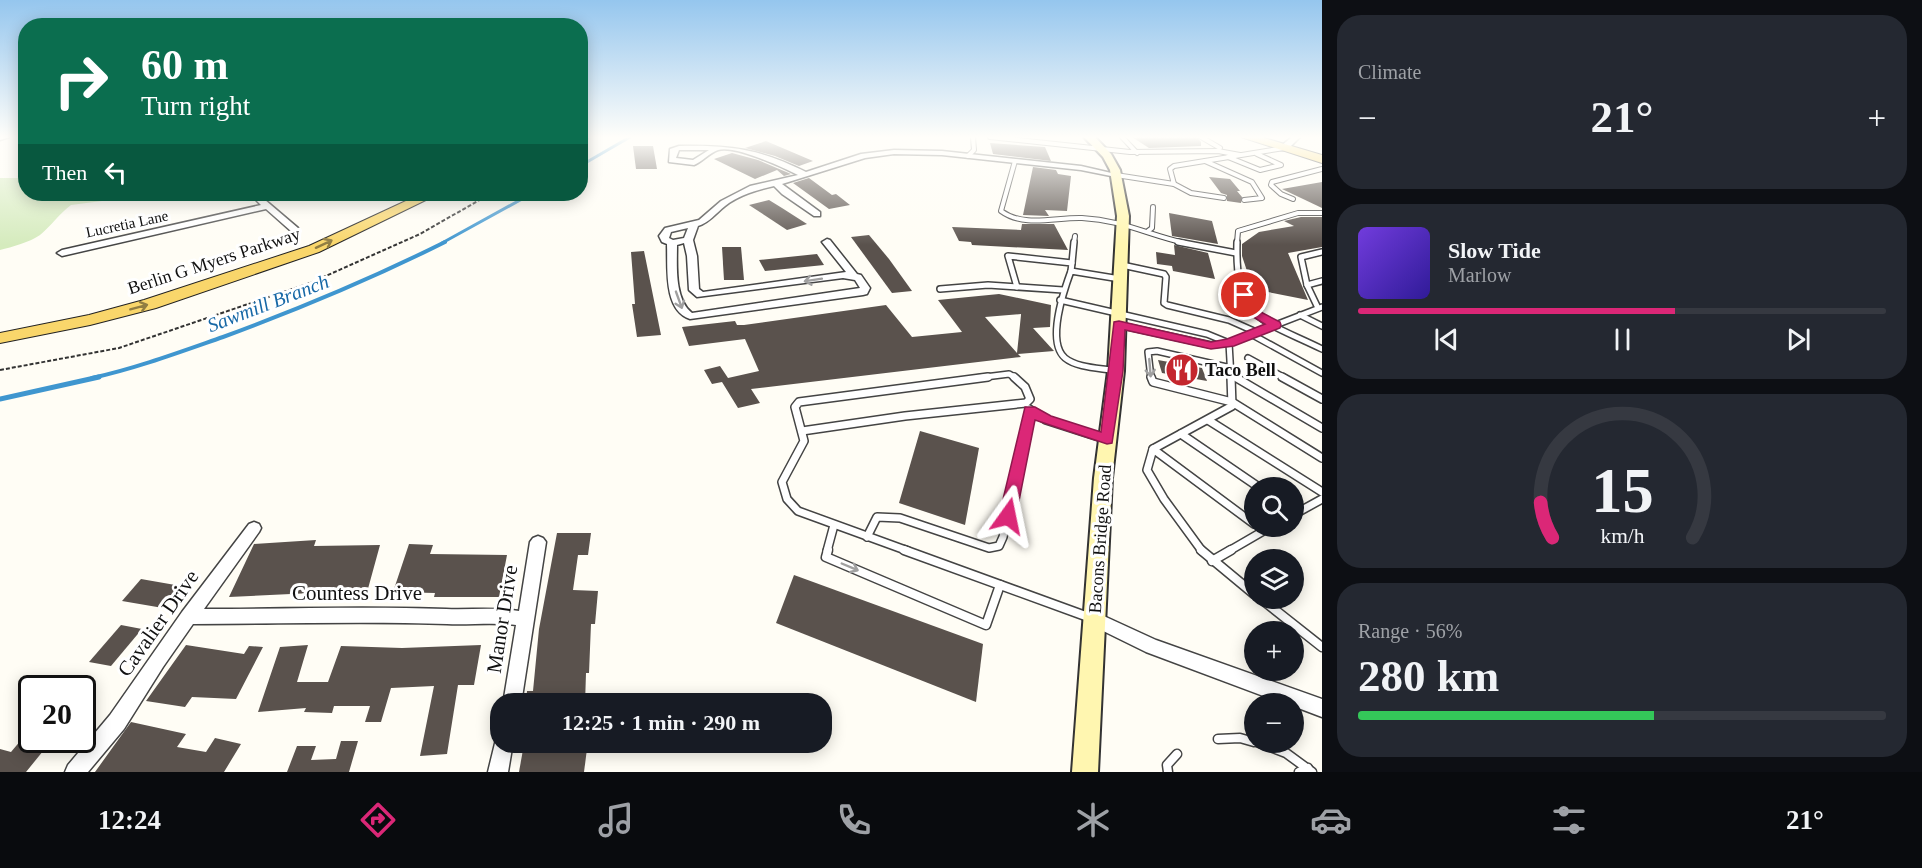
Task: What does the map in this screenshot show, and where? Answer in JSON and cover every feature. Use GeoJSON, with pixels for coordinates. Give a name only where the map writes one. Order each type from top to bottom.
{"type":"FeatureCollection","features":[{"type":"Feature","properties":{"kind":"main road","name":"Bacons Bridge Road"},"geometry":{"type":"LineString","coordinates":[[1085,772],[1107,439],[1116,371],[1119,319],[1122,224],[1121,196],[1116,175]]}},
{"type":"Feature","properties":{"kind":"main road","name":"Berlin G Myers Parkway"},"geometry":{"type":"LineString","coordinates":[[0,338],[90,314],[302,241],[387,201]]}},
{"type":"Feature","properties":{"kind":"main road","name":"Berlin G Myers Parkway"},"geometry":{"type":"LineString","coordinates":[[0,325],[150,304],[315,249],[415,201]]}},
{"type":"Feature","properties":{"kind":"street"},"geometry":{"type":"LineString","coordinates":[[800,173],[805,175]]}},
{"type":"Feature","properties":{"kind":"street"},"geometry":{"type":"LineString","coordinates":[[688,240],[672,243],[665,240],[664,236],[668,230],[706,219],[735,197],[758,186],[811,173]]}},
{"type":"Feature","properties":{"kind":"street"},"geometry":{"type":"LineString","coordinates":[[1106,173],[1116,175]]}},
{"type":"Feature","properties":{"kind":"street"},"geometry":{"type":"LineString","coordinates":[[776,183],[817,214]]}},
{"type":"Feature","properties":{"kind":"street"},"geometry":{"type":"LineString","coordinates":[[263,201],[295,230]]}},
{"type":"Feature","properties":{"kind":"street","name":"Lucretia Lane"},"geometry":{"type":"LineString","coordinates":[[62,253],[268,206]]}},
{"type":"Feature","properties":{"kind":"street"},"geometry":{"type":"LineString","coordinates":[[694,224],[688,240],[692,250],[696,293],[706,296],[853,275]]}},
{"type":"Feature","properties":{"kind":"street"},"geometry":{"type":"LineString","coordinates":[[672,243],[674,287],[685,314],[695,316],[863,292],[864,284],[853,275],[827,242]]}},
{"type":"Feature","properties":{"kind":"street"},"geometry":{"type":"LineString","coordinates":[[782,284],[795,302]]}},
{"type":"Feature","properties":{"kind":"street"},"geometry":{"type":"LineString","coordinates":[[758,288],[769,306]]}},
{"type":"Feature","properties":{"kind":"street","name":"Cavalier Drive"},"geometry":{"type":"LineString","coordinates":[[75,772],[117,722],[188,617],[254,528]]}},
{"type":"Feature","properties":{"kind":"street","name":"Manor Drive"},"geometry":{"type":"LineString","coordinates":[[514,693],[538,542]]}},
{"type":"Feature","properties":{"kind":"street","name":"Countess Drive"},"geometry":{"type":"LineString","coordinates":[[188,617],[499,615],[526,619]]}},
{"type":"Feature","properties":{"kind":"street"},"geometry":{"type":"LineString","coordinates":[[1095,619],[1152,646],[1322,708]]}},
{"type":"Feature","properties":{"kind":"street"},"geometry":{"type":"LineString","coordinates":[[498,772],[502,753]]}},
{"type":"Feature","properties":{"kind":"lane"},"geometry":{"type":"LineString","coordinates":[[1011,173],[1001,211],[1014,219],[1052,221],[1074,218],[1122,224],[1163,238],[1236,253]]}},
{"type":"Feature","properties":{"kind":"lane"},"geometry":{"type":"LineString","coordinates":[[1171,173],[1174,184]]}},
{"type":"Feature","properties":{"kind":"lane"},"geometry":{"type":"LineString","coordinates":[[1231,173],[1252,182],[1262,198],[1244,200]]}},
{"type":"Feature","properties":{"kind":"lane"},"geometry":{"type":"LineString","coordinates":[[1293,199],[1281,194],[1271,185],[1272,182],[1306,173]]}},
{"type":"Feature","properties":{"kind":"lane"},"geometry":{"type":"LineString","coordinates":[[1116,175],[1174,184],[1191,193],[1224,198]]}},
{"type":"Feature","properties":{"kind":"lane"},"geometry":{"type":"LineString","coordinates":[[1148,231],[1152,228],[1153,207]]}},
{"type":"Feature","properties":{"kind":"lane"},"geometry":{"type":"LineString","coordinates":[[1322,213],[1298,213],[1239,231],[1236,253],[1248,306],[1252,312],[1322,349]]}},
{"type":"Feature","properties":{"kind":"lane"},"geometry":{"type":"LineString","coordinates":[[1075,236],[1071,271],[1060,300],[1058,347],[1061,355],[1068,360],[1116,371]]}},
{"type":"Feature","properties":{"kind":"lane"},"geometry":{"type":"LineString","coordinates":[[1060,300],[1211,345],[1229,343],[1320,307],[1307,285],[1301,257],[1322,252]]}},
{"type":"Feature","properties":{"kind":"lane"},"geometry":{"type":"LineString","coordinates":[[1017,287],[1008,256],[1072,263]]}},
{"type":"Feature","properties":{"kind":"lane"},"geometry":{"type":"LineString","coordinates":[[1071,271],[1164,274],[1166,277],[1164,303],[1167,305],[1229,320],[1322,373]]}},
{"type":"Feature","properties":{"kind":"lane"},"geometry":{"type":"LineString","coordinates":[[1307,285],[1322,280]]}},
{"type":"Feature","properties":{"kind":"lane"},"geometry":{"type":"LineString","coordinates":[[940,289],[988,285],[1063,290]]}},
{"type":"Feature","properties":{"kind":"lane"},"geometry":{"type":"LineString","coordinates":[[1300,315],[1322,326]]}},
{"type":"Feature","properties":{"kind":"lane"},"geometry":{"type":"LineString","coordinates":[[1119,319],[1207,334],[1229,343]]}},
{"type":"Feature","properties":{"kind":"lane"},"geometry":{"type":"LineString","coordinates":[[1229,343],[1232,406],[1153,449],[1147,470],[1164,500],[1203,553],[1244,586]]}},
{"type":"Feature","properties":{"kind":"lane"},"geometry":{"type":"LineString","coordinates":[[1322,428],[1232,371],[1157,351],[1149,352],[1153,382],[1232,402],[1322,458]]}},
{"type":"Feature","properties":{"kind":"lane"},"geometry":{"type":"LineString","coordinates":[[1248,358],[1322,399]]}},
{"type":"Feature","properties":{"kind":"lane"},"geometry":{"type":"LineString","coordinates":[[802,431],[905,416],[1026,403],[1030,399],[1029,391],[1018,378],[1009,374],[800,402],[795,407],[804,441],[782,482],[787,499],[798,512],[1095,619]]}},
{"type":"Feature","properties":{"kind":"lane"},"geometry":{"type":"LineString","coordinates":[[1026,403],[1030,411],[1046,420],[1107,439]]}},
{"type":"Feature","properties":{"kind":"lane"},"geometry":{"type":"LineString","coordinates":[[867,537],[877,518],[887,516],[900,518],[989,548],[999,546],[1003,537],[1030,411]]}},
{"type":"Feature","properties":{"kind":"lane"},"geometry":{"type":"LineString","coordinates":[[1209,420],[1322,492]]}},
{"type":"Feature","properties":{"kind":"lane"},"geometry":{"type":"LineString","coordinates":[[1181,434],[1244,477]]}},
{"type":"Feature","properties":{"kind":"lane"},"geometry":{"type":"LineString","coordinates":[[1153,449],[1244,517]]}},
{"type":"Feature","properties":{"kind":"lane"},"geometry":{"type":"LineString","coordinates":[[1304,507],[1322,499]]}},
{"type":"Feature","properties":{"kind":"lane"},"geometry":{"type":"LineString","coordinates":[[834,525],[826,557],[986,625],[1000,585]]}},
{"type":"Feature","properties":{"kind":"lane"},"geometry":{"type":"LineString","coordinates":[[1212,561],[1249,537]]}},
{"type":"Feature","properties":{"kind":"lane"},"geometry":{"type":"LineString","coordinates":[[1274,609],[1322,647]]}},
{"type":"Feature","properties":{"kind":"lane"},"geometry":{"type":"LineString","coordinates":[[1218,739],[1244,739]]}},
{"type":"Feature","properties":{"kind":"lane"},"geometry":{"type":"LineString","coordinates":[[1285,753],[1306,771]]}},
{"type":"Feature","properties":{"kind":"lane"},"geometry":{"type":"LineString","coordinates":[[1168,772],[1167,765],[1177,754]]}},
{"type":"Feature","properties":{"kind":"path"},"geometry":{"type":"LineString","coordinates":[[0,370],[119,348],[310,283],[420,234],[478,201]]}},
{"type":"Feature","properties":{"kind":"green space"},"geometry":{"type":"Polygon","coordinates":[[[0,178],[18,178],[18,201],[102,201],[71,205],[40,235],[0,250],[0,178]]]}},
{"type":"Feature","properties":{"kind":"building"},"geometry":{"type":"Polygon","coordinates":[[[743,173],[770,173],[755,179],[743,173]]]}},
{"type":"Feature","properties":{"kind":"building"},"geometry":{"type":"Polygon","coordinates":[[[1032,173],[1058,173],[1071,176],[1067,211],[1045,210],[1049,216],[1023,215],[1032,173]]]}},
{"type":"Feature","properties":{"kind":"building"},"geometry":{"type":"Polygon","coordinates":[[[1209,177],[1230,179],[1240,191],[1237,191],[1242,197],[1241,203],[1227,201],[1227,195],[1221,193],[1209,177]]]}},
{"type":"Feature","properties":{"kind":"building"},"geometry":{"type":"Polygon","coordinates":[[[809,178],[850,205],[829,209],[793,183],[809,178]]]}},
{"type":"Feature","properties":{"kind":"building"},"geometry":{"type":"Polygon","coordinates":[[[1322,182],[1322,208],[1282,189],[1322,182]]]}},
{"type":"Feature","properties":{"kind":"building"},"geometry":{"type":"Polygon","coordinates":[[[769,200],[807,224],[787,230],[749,205],[769,200]]]}},
{"type":"Feature","properties":{"kind":"building"},"geometry":{"type":"Polygon","coordinates":[[[1169,213],[1212,221],[1218,244],[1172,236],[1169,213]]]}},
{"type":"Feature","properties":{"kind":"building"},"geometry":{"type":"Polygon","coordinates":[[[1301,217],[1322,217],[1322,247],[1288,253],[1308,300],[1253,289],[1242,256],[1242,244],[1259,232],[1294,226],[1284,221],[1301,217]]]}},
{"type":"Feature","properties":{"kind":"building"},"geometry":{"type":"Polygon","coordinates":[[[1022,224],[1054,224],[1068,250],[972,245],[971,242],[959,241],[952,227],[1021,230],[1022,224]]]}},
{"type":"Feature","properties":{"kind":"building"},"geometry":{"type":"Polygon","coordinates":[[[869,235],[912,291],[892,293],[851,237],[869,235]]]}},
{"type":"Feature","properties":{"kind":"building"},"geometry":{"type":"Polygon","coordinates":[[[1174,245],[1208,253],[1215,279],[1173,271],[1172,266],[1157,264],[1156,252],[1175,255],[1174,245]]]}},
{"type":"Feature","properties":{"kind":"building"},"geometry":{"type":"Polygon","coordinates":[[[722,247],[741,247],[744,280],[724,280],[722,247]]]}},
{"type":"Feature","properties":{"kind":"building"},"geometry":{"type":"Polygon","coordinates":[[[644,251],[661,335],[637,337],[632,304],[635,304],[631,252],[644,251]]]}},
{"type":"Feature","properties":{"kind":"building"},"geometry":{"type":"Polygon","coordinates":[[[817,254],[824,265],[765,271],[759,260],[817,254]]]}},
{"type":"Feature","properties":{"kind":"building"},"geometry":{"type":"Polygon","coordinates":[[[999,294],[1051,305],[1050,327],[1033,328],[1054,351],[1018,354],[1021,357],[751,389],[760,403],[738,408],[722,382],[712,384],[704,370],[720,366],[728,378],[759,371],[745,339],[689,346],[682,327],[735,321],[737,325],[744,325],[886,305],[912,337],[962,332],[938,300],[999,294]],[[1021,314],[985,317],[1017,353],[1021,314]]]}},
{"type":"Feature","properties":{"kind":"building"},"geometry":{"type":"Polygon","coordinates":[[[1158,360],[1202,368],[1207,381],[1162,373],[1158,360]]]}},
{"type":"Feature","properties":{"kind":"building"},"geometry":{"type":"Polygon","coordinates":[[[920,431],[979,448],[965,525],[899,503],[920,431]]]}},
{"type":"Feature","properties":{"kind":"building"},"geometry":{"type":"Polygon","coordinates":[[[557,533],[591,533],[588,555],[578,555],[573,590],[598,591],[595,624],[591,624],[589,673],[586,673],[585,693],[527,693],[527,691],[533,691],[539,629],[557,533]]]}},
{"type":"Feature","properties":{"kind":"building"},"geometry":{"type":"Polygon","coordinates":[[[316,540],[314,546],[380,545],[366,596],[311,597],[312,593],[229,597],[254,544],[316,540]]]}},
{"type":"Feature","properties":{"kind":"building"},"geometry":{"type":"Polygon","coordinates":[[[409,544],[433,545],[430,554],[507,555],[499,597],[434,597],[435,593],[393,592],[409,544]]]}},
{"type":"Feature","properties":{"kind":"building"},"geometry":{"type":"Polygon","coordinates":[[[794,575],[983,644],[976,702],[776,623],[794,575]]]}},
{"type":"Feature","properties":{"kind":"building"},"geometry":{"type":"Polygon","coordinates":[[[141,579],[181,586],[163,608],[122,601],[141,579]]]}},
{"type":"Feature","properties":{"kind":"building"},"geometry":{"type":"Polygon","coordinates":[[[121,625],[142,629],[111,666],[89,662],[121,625]]]}},
{"type":"Feature","properties":{"kind":"building"},"geometry":{"type":"Polygon","coordinates":[[[186,645],[244,654],[249,646],[263,647],[236,699],[192,697],[185,707],[146,701],[186,645]]]}},
{"type":"Feature","properties":{"kind":"building"},"geometry":{"type":"Polygon","coordinates":[[[308,645],[297,682],[328,682],[341,646],[402,648],[481,645],[474,685],[458,685],[447,754],[420,756],[434,686],[391,688],[381,722],[365,722],[370,706],[334,706],[332,713],[304,712],[306,708],[258,712],[280,647],[308,645]]]}},
{"type":"Feature","properties":{"kind":"building"},"geometry":{"type":"Polygon","coordinates":[[[131,722],[186,734],[177,747],[206,752],[215,738],[241,744],[224,772],[95,772],[131,722]]]}},
{"type":"Feature","properties":{"kind":"building"},"geometry":{"type":"Polygon","coordinates":[[[341,741],[358,741],[349,772],[287,772],[297,746],[316,746],[311,760],[336,759],[341,741]]]}},
{"type":"Feature","properties":{"kind":"building"},"geometry":{"type":"Polygon","coordinates":[[[18,744],[18,753],[41,753],[26,772],[0,772],[0,749],[11,752],[18,744]]]}},
{"type":"Feature","properties":{"kind":"building"},"geometry":{"type":"Polygon","coordinates":[[[522,753],[586,753],[584,772],[519,772],[522,753]]]}},
{"type":"Feature","properties":{"kind":"waterway","name":"Sawmill Branch"},"geometry":{"type":"LineString","coordinates":[[442,243],[518,201]]}},
{"type":"Feature","properties":{"kind":"waterway","name":"Sawmill Branch"},"geometry":{"type":"LineString","coordinates":[[92,378],[223,337],[308,304],[445,242]]}},
{"type":"Feature","properties":{"kind":"waterway","name":"Sawmill Branch"},"geometry":{"type":"LineString","coordinates":[[0,399],[99,377]]}},
{"type":"Feature","properties":{"kind":"place","name":"Taco Bell"},"geometry":{"type":"Point","coordinates":[1182,370]}},
{"type":"Feature","properties":{"kind":"route"},"geometry":{"type":"LineString","coordinates":[[1008,516],[1030,411],[1046,420],[1107,439],[1116,371],[1119,325],[1211,345],[1229,343],[1275,325],[1252,312],[1244,295]]}}]}
